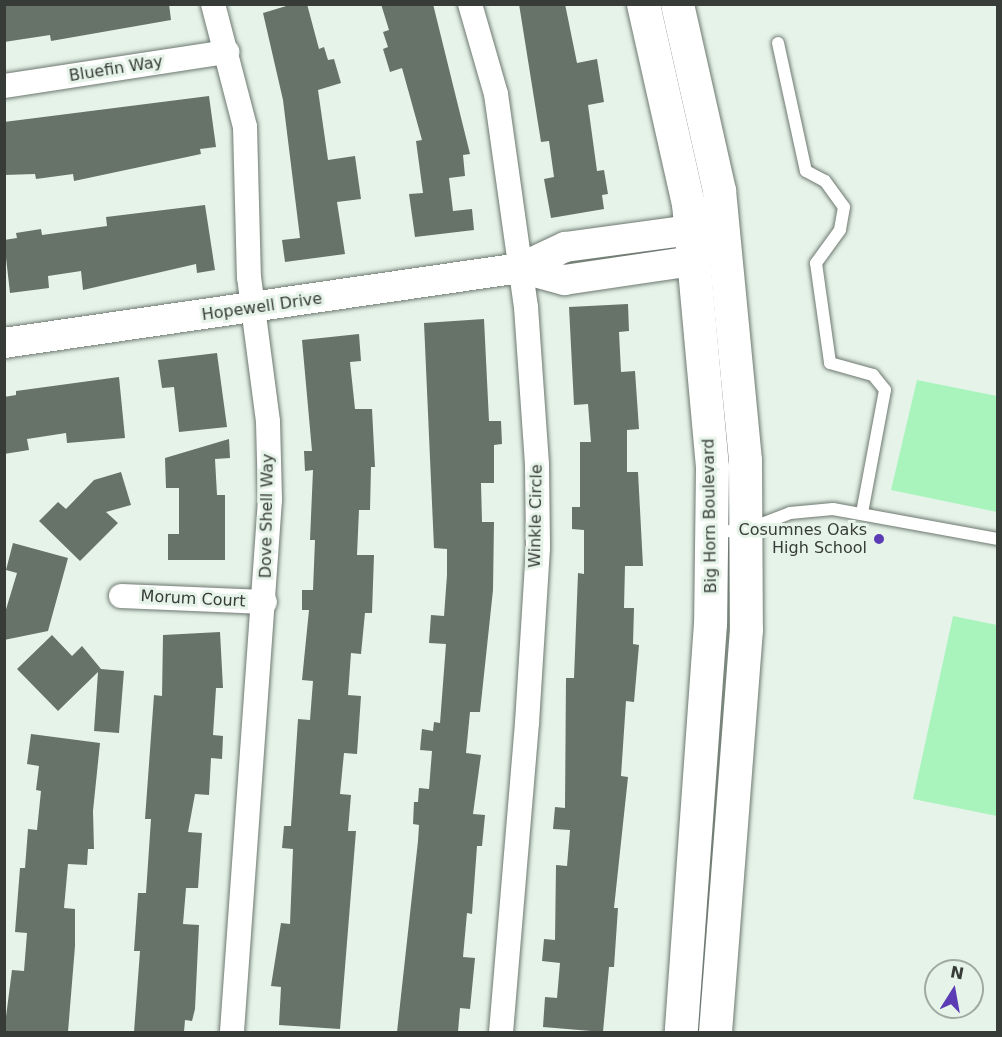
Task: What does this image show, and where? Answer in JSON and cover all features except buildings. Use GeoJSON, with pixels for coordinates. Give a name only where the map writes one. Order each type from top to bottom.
{"type":"FeatureCollection","features":[{"type":"Feature","properties":{"kind":"main road","name":"Big Horn Boulevard"},"geometry":{"type":"LineString","coordinates":[[643,4],[692,246],[712,467],[710,623],[681,1032]]}},
{"type":"Feature","properties":{"kind":"main road"},"geometry":{"type":"LineString","coordinates":[[677,4],[719,190],[745,460],[746,629],[715,1032]]}},
{"type":"Feature","properties":{"kind":"street","name":"Dove Shell Way"},"geometry":{"type":"LineString","coordinates":[[213,4],[245,127],[249,277],[268,422],[265,602],[232,1032]]}},
{"type":"Feature","properties":{"kind":"street","name":"Winkle Circle"},"geometry":{"type":"LineString","coordinates":[[470,4],[495,94],[533,375],[538,548],[501,1032]]}},
{"type":"Feature","properties":{"kind":"street","name":"Bluefin Way"},"geometry":{"type":"LineString","coordinates":[[4,87],[227,52]]}},
{"type":"Feature","properties":{"kind":"street","name":"Hopewell Drive"},"geometry":{"type":"LineString","coordinates":[[4,343],[520,268],[565,247],[692,246]]}},
{"type":"Feature","properties":{"kind":"street","name":"Morum Court"},"geometry":{"type":"LineString","coordinates":[[121,596],[265,602]]}},
{"type":"Feature","properties":{"kind":"lane"},"geometry":{"type":"LineString","coordinates":[[778,43],[806,171],[825,181],[844,207],[840,230],[816,263],[830,363],[873,375],[885,390],[862,513]]}},
{"type":"Feature","properties":{"kind":"lane"},"geometry":{"type":"LineString","coordinates":[[711,532],[746,530],[790,513],[833,509],[998,539]]}},
{"type":"Feature","properties":{"kind":"green space"},"geometry":{"type":"Polygon","coordinates":[[[917,380],[997,396],[997,512],[891,490],[917,380]]]}},
{"type":"Feature","properties":{"kind":"green space"},"geometry":{"type":"Polygon","coordinates":[[[953,616],[997,625],[997,816],[913,799],[953,616]]]}},
{"type":"Feature","properties":{"kind":"place","name":"Cosumnes Oaks High School"},"geometry":{"type":"Point","coordinates":[879,539]}}]}
